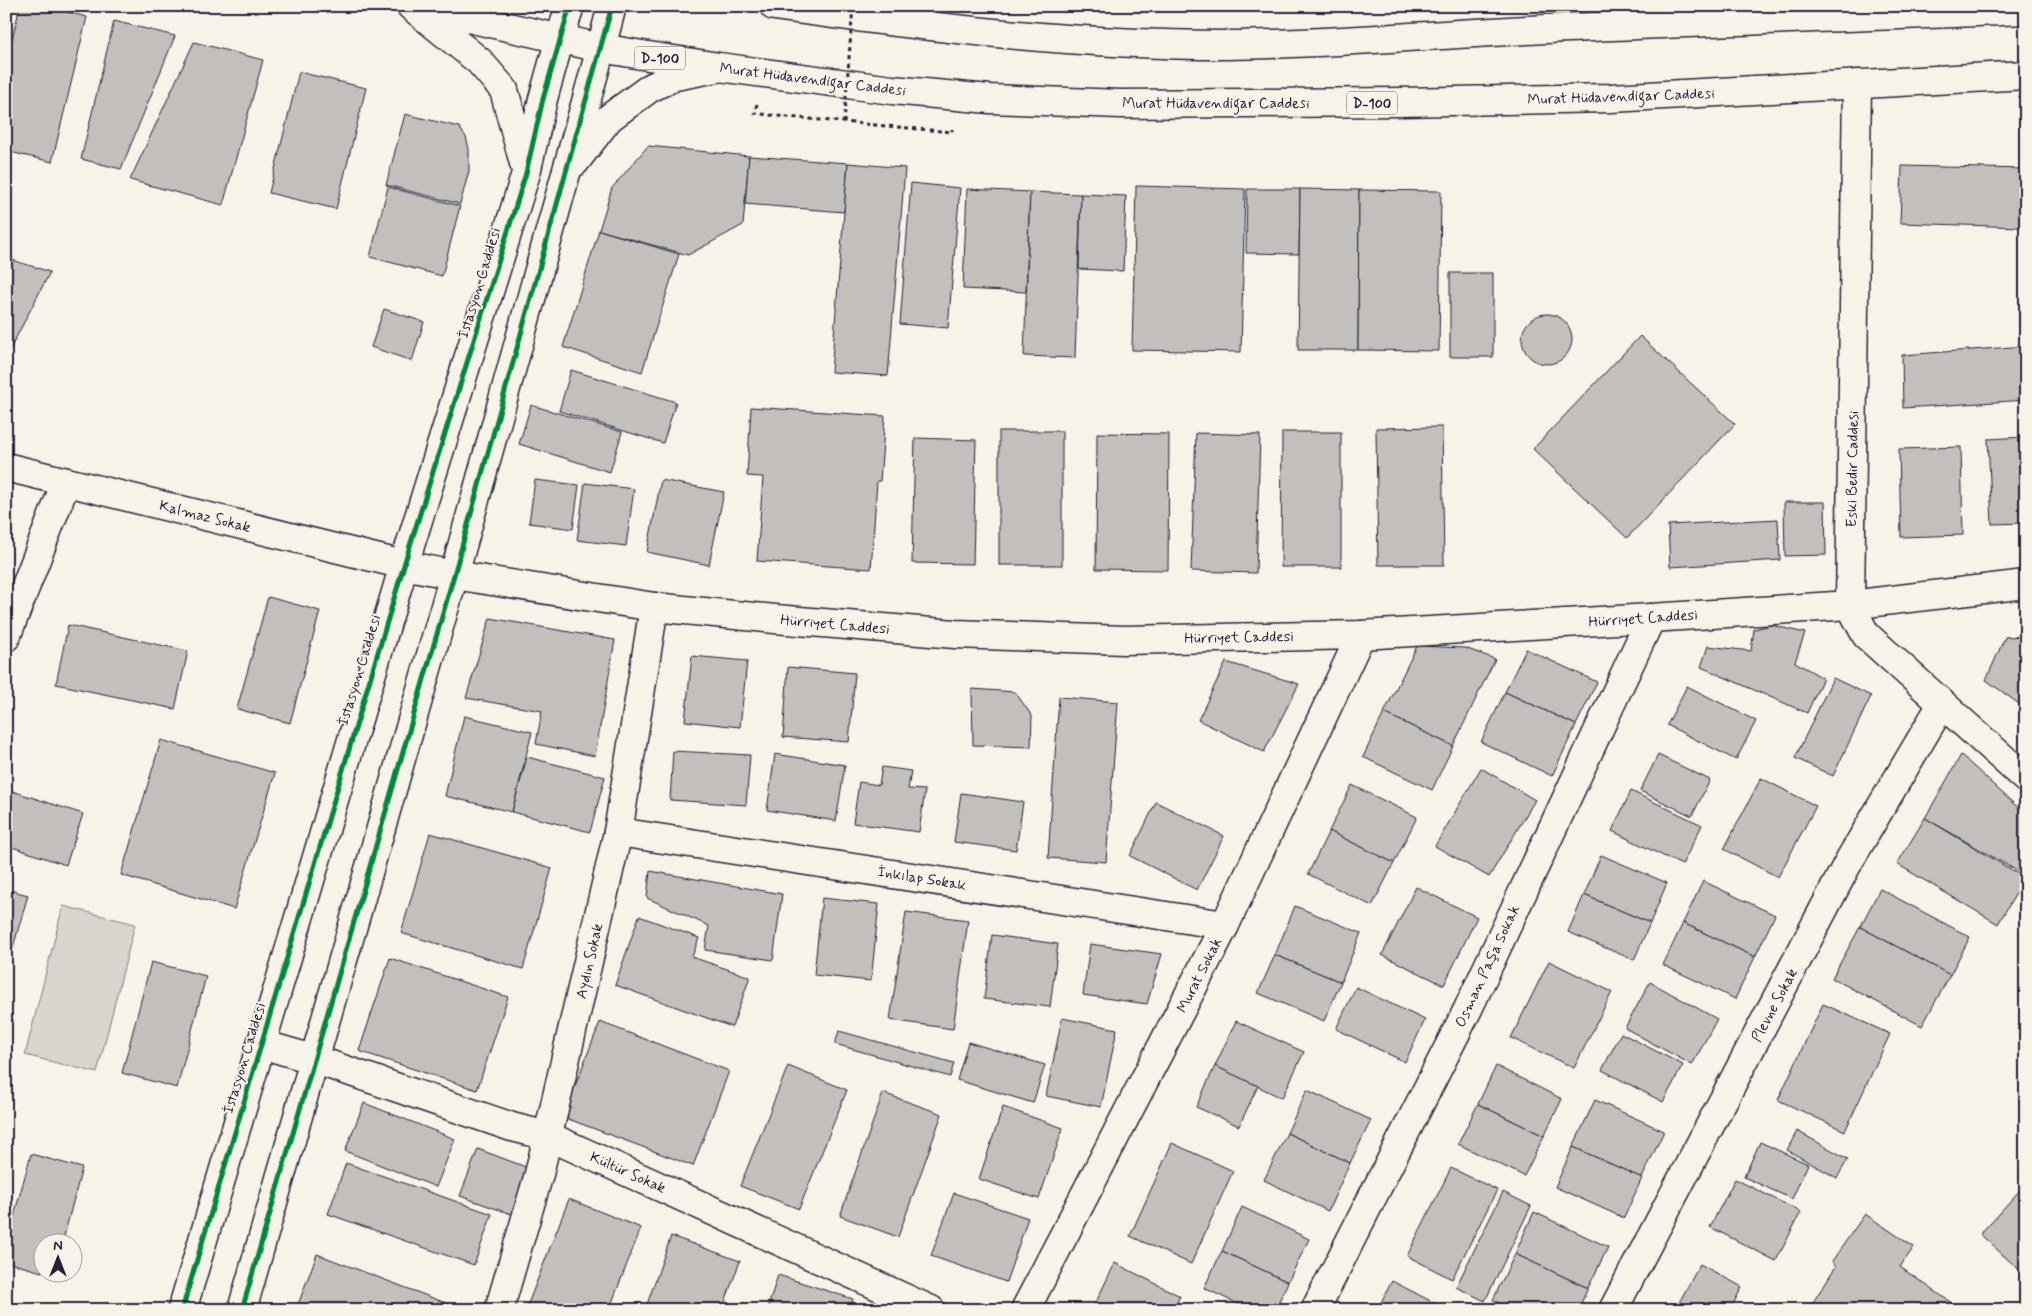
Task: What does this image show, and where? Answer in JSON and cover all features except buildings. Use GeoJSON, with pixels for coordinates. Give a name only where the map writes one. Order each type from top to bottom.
{"type":"FeatureCollection","features":[{"type":"Feature","properties":{"kind":"main road"},"geometry":{"type":"LineString","coordinates":[[410,6],[479,61],[504,90],[526,173]]}},
{"type":"Feature","properties":{"kind":"main road","name":"Murat Hüdavendigar Caddesi"},"geometry":{"type":"LineString","coordinates":[[415,6],[601,48],[719,67],[892,90],[990,99],[1121,104],[1611,98],[2026,75]]}},
{"type":"Feature","properties":{"kind":"main road","name":"İstasyon Caddesi"},"geometry":{"type":"LineString","coordinates":[[182,1310],[404,565],[526,173],[543,99],[570,6]]}},
{"type":"Feature","properties":{"kind":"main road"},"geometry":{"type":"LineString","coordinates":[[242,1310],[316,1060],[454,575],[567,174],[612,6]]}},
{"type":"Feature","properties":{"kind":"main road"},"geometry":{"type":"LineString","coordinates":[[774,6],[934,27],[1029,36],[1225,45],[1851,12],[2026,10]]}},
{"type":"Feature","properties":{"kind":"main road"},"geometry":{"type":"LineString","coordinates":[[567,174],[609,118],[650,88],[675,76],[719,67]]}},
{"type":"Feature","properties":{"kind":"main road","name":"Eski Bedir Caddesi"},"geometry":{"type":"LineString","coordinates":[[1857,84],[1850,605],[1866,635],[2026,779]]}},
{"type":"Feature","properties":{"kind":"main road","name":"Kalmaz Sokak"},"geometry":{"type":"LineString","coordinates":[[6,467],[404,565],[454,575]]}},
{"type":"Feature","properties":{"kind":"main road"},"geometry":{"type":"LineString","coordinates":[[6,637],[66,482]]}},
{"type":"Feature","properties":{"kind":"main road","name":"Hürriyet Caddesi"},"geometry":{"type":"LineString","coordinates":[[454,575],[654,607],[775,619],[956,634],[1124,640],[1361,635],[1651,618],[1850,605],[2026,584]]}},
{"type":"Feature","properties":{"kind":"main road","name":"Aydın Sokak"},"geometry":{"type":"LineString","coordinates":[[499,1310],[540,1174],[618,832],[654,607]]}},
{"type":"Feature","properties":{"kind":"main road","name":"Osman Paşa Sokak"},"geometry":{"type":"LineString","coordinates":[[1315,1310],[1468,1009],[1651,618]]}},
{"type":"Feature","properties":{"kind":"main road","name":"Murat Sokak"},"geometry":{"type":"LineString","coordinates":[[1025,1310],[1225,925],[1361,635]]}},
{"type":"Feature","properties":{"kind":"main road","name":"Plevne Sokak"},"geometry":{"type":"LineString","coordinates":[[1613,1310],[1849,861],[1942,704]]}},
{"type":"Feature","properties":{"kind":"main road","name":"İnkılap Sokak"},"geometry":{"type":"LineString","coordinates":[[618,832],[1225,925]]}},
{"type":"Feature","properties":{"kind":"main road","name":"Kültür Sokak"},"geometry":{"type":"LineString","coordinates":[[261,1044],[316,1060],[512,1127],[548,1136],[931,1310]]}},
{"type":"Feature","properties":{"kind":"path"},"geometry":{"type":"LineString","coordinates":[[844,123],[853,6]]}},
{"type":"Feature","properties":{"kind":"path"},"geometry":{"type":"LineString","coordinates":[[777,116],[929,131]]}},
{"type":"Feature","properties":{"kind":"shaded area"},"geometry":{"type":"Polygon","coordinates":[[[63,906],[135,924],[97,1073],[25,1055],[63,906]]]}},
{"type":"Feature","properties":{"kind":"cycle path"},"geometry":{"type":"LineString","coordinates":[[182,1310],[404,565],[526,173],[543,99],[570,6]]}},
{"type":"Feature","properties":{"kind":"cycle path"},"geometry":{"type":"LineString","coordinates":[[242,1310],[454,575],[612,6]]}}]}
